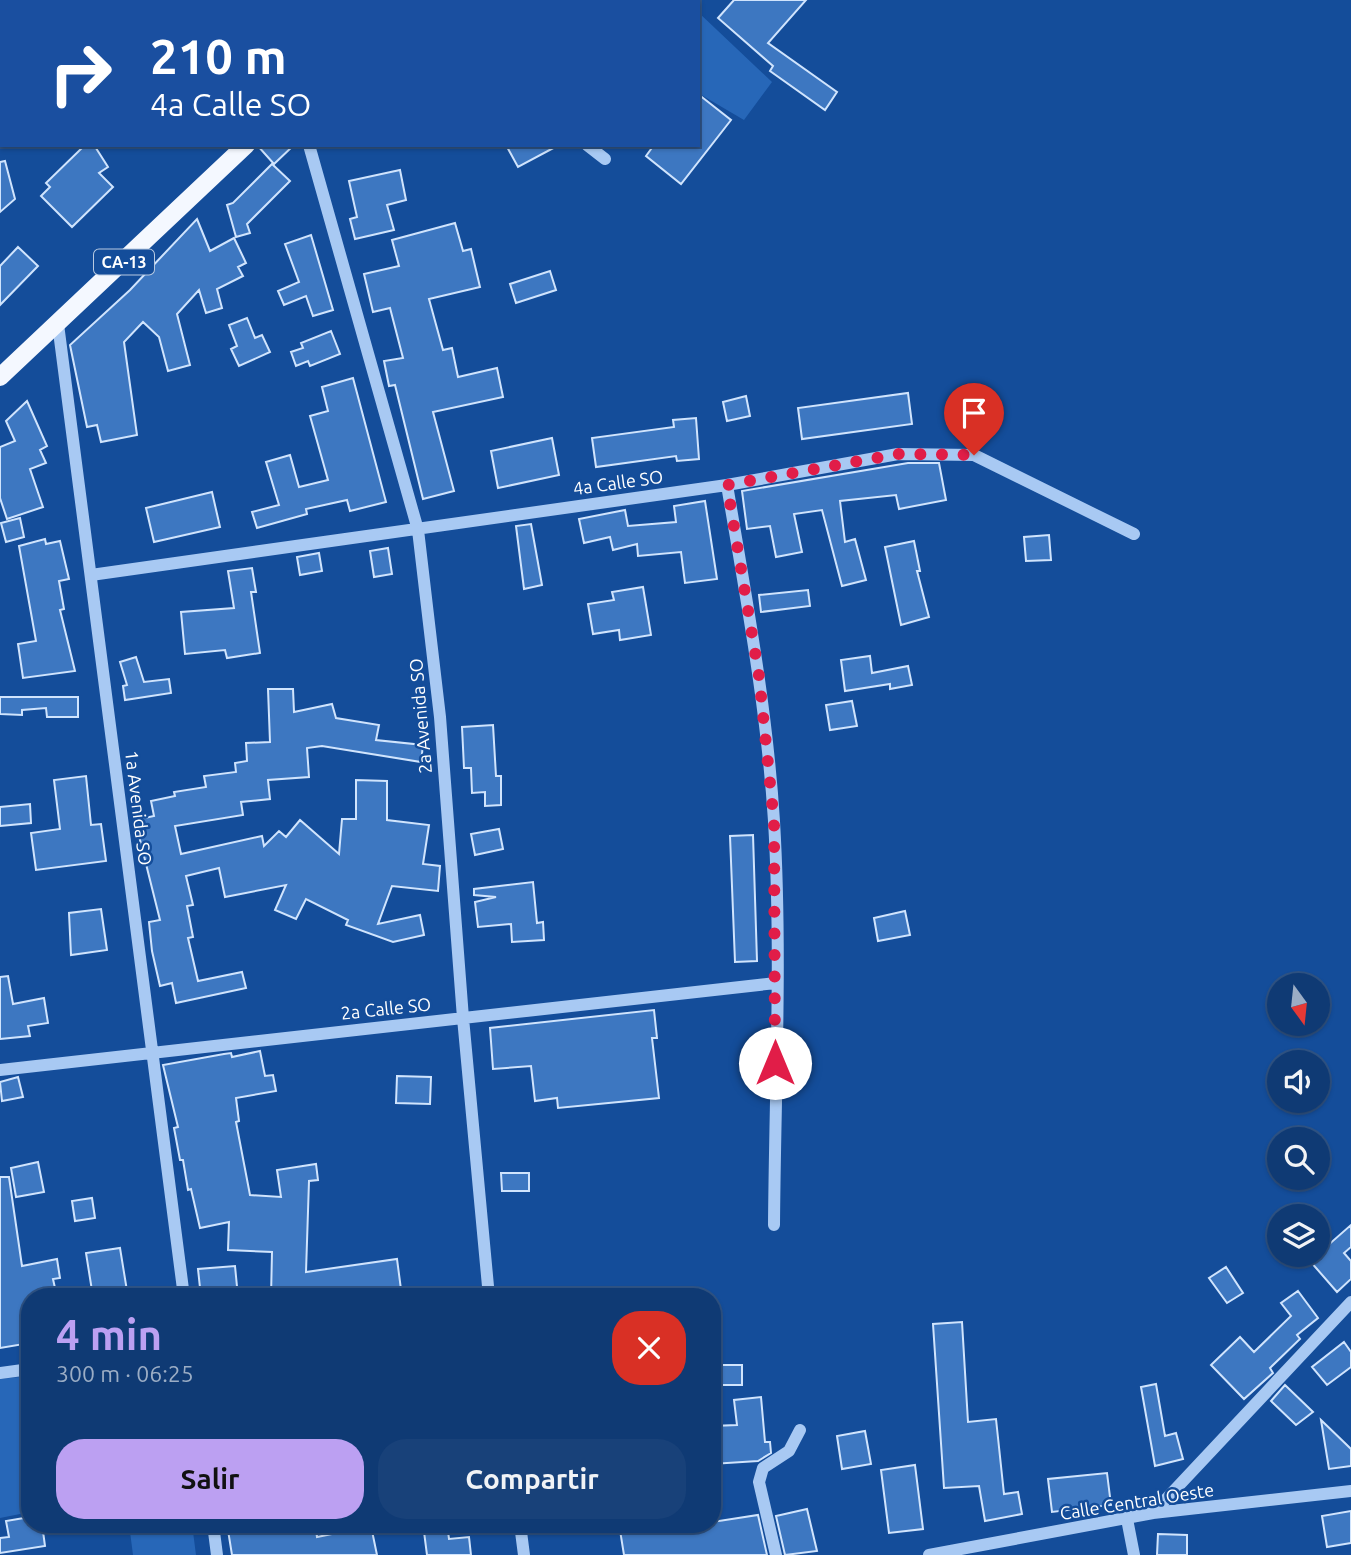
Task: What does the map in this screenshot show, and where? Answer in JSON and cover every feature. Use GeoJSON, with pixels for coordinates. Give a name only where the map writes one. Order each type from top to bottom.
{"type":"FeatureCollection","features":[{"type":"Feature","properties":{"kind":"main road","name":"CA-13"},"geometry":{"type":"LineString","coordinates":[[0,377],[244,147]]}},
{"type":"Feature","properties":{"kind":"street","name":"2a Avenida SO"},"geometry":{"type":"LineString","coordinates":[[310,147],[418,530],[440,717],[463,1018],[488,1288]]}},
{"type":"Feature","properties":{"kind":"street"},"geometry":{"type":"LineString","coordinates":[[590,147],[606,159]]}},
{"type":"Feature","properties":{"kind":"street","name":"1a Avenida SO"},"geometry":{"type":"LineString","coordinates":[[58,324],[183,1288]]}},
{"type":"Feature","properties":{"kind":"street","name":"4a Calle SO"},"geometry":{"type":"LineString","coordinates":[[91,576],[727,485],[898,454],[974,455],[1134,534]]}},
{"type":"Feature","properties":{"kind":"street"},"geometry":{"type":"LineString","coordinates":[[727,485],[759,676],[774,822],[774,1225]]}},
{"type":"Feature","properties":{"kind":"street","name":"2a Calle SO"},"geometry":{"type":"LineString","coordinates":[[0,1070],[776,982]]}},
{"type":"Feature","properties":{"kind":"street"},"geometry":{"type":"LineString","coordinates":[[1153,1513],[1351,1302]]}},
{"type":"Feature","properties":{"kind":"street"},"geometry":{"type":"LineString","coordinates":[[0,1373],[21,1370]]}},
{"type":"Feature","properties":{"kind":"street"},"geometry":{"type":"LineString","coordinates":[[776,1555],[759,1482],[763,1468],[789,1451],[800,1430]]}},
{"type":"Feature","properties":{"kind":"street","name":"Calle Central Oeste"},"geometry":{"type":"LineString","coordinates":[[929,1555],[1153,1513],[1351,1491]]}},
{"type":"Feature","properties":{"kind":"street"},"geometry":{"type":"LineString","coordinates":[[1127,1519],[1134,1555]]}},
{"type":"Feature","properties":{"kind":"street"},"geometry":{"type":"LineString","coordinates":[[215,1533],[217,1555]]}},
{"type":"Feature","properties":{"kind":"street"},"geometry":{"type":"LineString","coordinates":[[521,1533],[524,1555]]}},
{"type":"Feature","properties":{"kind":"shaded area"},"geometry":{"type":"Polygon","coordinates":[[[700,14],[772,82],[744,120],[700,94],[700,14]]]}},
{"type":"Feature","properties":{"kind":"shaded area"},"geometry":{"type":"Polygon","coordinates":[[[21,1377],[21,1514],[0,1518],[0,1379],[21,1377]]]}},
{"type":"Feature","properties":{"kind":"shaded area"},"geometry":{"type":"Polygon","coordinates":[[[130,1533],[193,1533],[196,1555],[133,1555],[130,1533]]]}},
{"type":"Feature","properties":{"kind":"building"},"geometry":{"type":"Polygon","coordinates":[[[734,0],[806,0],[768,43],[837,92],[825,110],[770,71],[773,66],[718,18],[734,0]]]}},
{"type":"Feature","properties":{"kind":"building"},"geometry":{"type":"Polygon","coordinates":[[[700,96],[731,120],[681,184],[646,156],[653,147],[700,147],[700,96]]]}},
{"type":"Feature","properties":{"kind":"building"},"geometry":{"type":"Polygon","coordinates":[[[83,147],[95,147],[108,167],[99,173],[113,187],[72,227],[41,196],[50,187],[46,183],[83,147]]]}},
{"type":"Feature","properties":{"kind":"building"},"geometry":{"type":"Polygon","coordinates":[[[259,147],[292,147],[274,164],[259,147]]]}},
{"type":"Feature","properties":{"kind":"building"},"geometry":{"type":"Polygon","coordinates":[[[507,147],[555,147],[518,167],[507,147]]]}},
{"type":"Feature","properties":{"kind":"building"},"geometry":{"type":"Polygon","coordinates":[[[5,161],[15,199],[0,212],[0,162],[5,161]]]}},
{"type":"Feature","properties":{"kind":"building"},"geometry":{"type":"Polygon","coordinates":[[[272,164],[290,181],[247,224],[250,233],[236,237],[227,205],[233,203],[272,164]]]}},
{"type":"Feature","properties":{"kind":"building"},"geometry":{"type":"Polygon","coordinates":[[[400,170],[406,200],[387,205],[394,230],[355,239],[350,219],[357,217],[349,181],[400,170]]]}},
{"type":"Feature","properties":{"kind":"building"},"geometry":{"type":"Polygon","coordinates":[[[197,219],[210,251],[234,238],[246,263],[238,267],[243,276],[217,289],[222,308],[206,313],[199,290],[177,314],[190,365],[168,371],[159,337],[143,322],[124,342],[137,435],[101,442],[97,425],[87,427],[70,345],[130,290],[197,219]]]}},
{"type":"Feature","properties":{"kind":"building"},"geometry":{"type":"Polygon","coordinates":[[[455,223],[463,251],[471,249],[480,287],[429,299],[443,350],[452,348],[458,377],[497,368],[503,397],[433,412],[454,491],[423,499],[395,385],[389,386],[384,361],[403,358],[390,308],[373,312],[364,274],[399,266],[392,240],[455,223]]]}},
{"type":"Feature","properties":{"kind":"building"},"geometry":{"type":"Polygon","coordinates":[[[311,235],[333,310],[313,316],[306,296],[284,305],[278,291],[299,282],[285,244],[311,235]]]}},
{"type":"Feature","properties":{"kind":"building"},"geometry":{"type":"Polygon","coordinates":[[[18,247],[38,266],[0,305],[0,266],[18,247]]]}},
{"type":"Feature","properties":{"kind":"building"},"geometry":{"type":"Polygon","coordinates":[[[550,271],[556,290],[516,303],[510,284],[550,271]]]}},
{"type":"Feature","properties":{"kind":"building"},"geometry":{"type":"Polygon","coordinates":[[[247,318],[255,338],[262,335],[270,352],[239,366],[231,349],[237,346],[229,325],[247,318]]]}},
{"type":"Feature","properties":{"kind":"building"},"geometry":{"type":"Polygon","coordinates":[[[331,331],[340,354],[310,366],[308,361],[296,366],[291,352],[303,348],[301,343],[331,331]]]}},
{"type":"Feature","properties":{"kind":"building"},"geometry":{"type":"Polygon","coordinates":[[[353,378],[386,502],[350,511],[347,500],[306,509],[307,514],[257,528],[252,512],[279,505],[266,462],[290,455],[299,487],[328,480],[310,416],[328,411],[322,387],[353,378]]]}},
{"type":"Feature","properties":{"kind":"building"},"geometry":{"type":"Polygon","coordinates":[[[908,393],[912,424],[802,439],[798,408],[908,393]]]}},
{"type":"Feature","properties":{"kind":"building"},"geometry":{"type":"Polygon","coordinates":[[[746,396],[750,416],[727,421],[723,402],[746,396]]]}},
{"type":"Feature","properties":{"kind":"building"},"geometry":{"type":"Polygon","coordinates":[[[27,401],[47,446],[40,450],[46,463],[30,469],[43,507],[7,519],[0,498],[0,447],[15,441],[6,421],[27,401]]]}},
{"type":"Feature","properties":{"kind":"building"},"geometry":{"type":"Polygon","coordinates":[[[696,418],[699,459],[677,461],[676,456],[596,467],[592,438],[674,427],[673,420],[696,418]]]}},
{"type":"Feature","properties":{"kind":"building"},"geometry":{"type":"Polygon","coordinates":[[[552,438],[559,475],[498,488],[491,451],[552,438]]]}},
{"type":"Feature","properties":{"kind":"building"},"geometry":{"type":"Polygon","coordinates":[[[908,463],[939,463],[946,500],[899,509],[896,495],[840,501],[845,542],[855,539],[866,580],[842,586],[822,510],[794,514],[802,552],[776,557],[770,526],[747,529],[742,491],[908,463]]]}},
{"type":"Feature","properties":{"kind":"building"},"geometry":{"type":"Polygon","coordinates":[[[212,492],[220,527],[154,542],[146,508],[212,492]]]}},
{"type":"Feature","properties":{"kind":"building"},"geometry":{"type":"Polygon","coordinates":[[[705,501],[717,579],[685,583],[681,552],[638,556],[637,544],[613,550],[610,537],[584,543],[579,519],[625,510],[628,526],[676,522],[674,506],[705,501]]]}},
{"type":"Feature","properties":{"kind":"building"},"geometry":{"type":"Polygon","coordinates":[[[20,518],[24,537],[6,542],[1,523],[20,518]]]}},
{"type":"Feature","properties":{"kind":"building"},"geometry":{"type":"Polygon","coordinates":[[[531,524],[542,585],[524,589],[516,526],[531,524]]]}},
{"type":"Feature","properties":{"kind":"building"},"geometry":{"type":"Polygon","coordinates":[[[1049,535],[1051,560],[1026,561],[1024,537],[1049,535]]]}},
{"type":"Feature","properties":{"kind":"building"},"geometry":{"type":"Polygon","coordinates":[[[45,539],[46,544],[60,541],[69,579],[59,581],[64,609],[60,610],[75,671],[23,678],[18,644],[36,641],[19,546],[45,539]]]}},
{"type":"Feature","properties":{"kind":"building"},"geometry":{"type":"Polygon","coordinates":[[[914,541],[920,571],[917,571],[929,617],[901,625],[885,547],[914,541]]]}},
{"type":"Feature","properties":{"kind":"building"},"geometry":{"type":"Polygon","coordinates":[[[388,548],[392,574],[374,577],[370,551],[388,548]]]}},
{"type":"Feature","properties":{"kind":"building"},"geometry":{"type":"Polygon","coordinates":[[[319,553],[322,571],[300,575],[297,557],[319,553]]]}},
{"type":"Feature","properties":{"kind":"building"},"geometry":{"type":"Polygon","coordinates":[[[252,568],[256,592],[251,592],[260,653],[227,658],[225,650],[185,654],[181,612],[234,608],[228,571],[252,568]]]}},
{"type":"Feature","properties":{"kind":"building"},"geometry":{"type":"Polygon","coordinates":[[[643,587],[651,635],[620,640],[619,630],[593,634],[588,604],[614,600],[612,592],[643,587]]]}},
{"type":"Feature","properties":{"kind":"building"},"geometry":{"type":"Polygon","coordinates":[[[808,590],[810,606],[761,612],[759,595],[808,590]]]}},
{"type":"Feature","properties":{"kind":"building"},"geometry":{"type":"Polygon","coordinates":[[[870,656],[872,673],[908,666],[912,685],[890,689],[890,684],[845,691],[841,660],[870,656]]]}},
{"type":"Feature","properties":{"kind":"building"},"geometry":{"type":"Polygon","coordinates":[[[136,657],[144,682],[169,679],[171,693],[125,700],[123,686],[127,685],[120,662],[136,657]]]}},
{"type":"Feature","properties":{"kind":"building"},"geometry":{"type":"Polygon","coordinates":[[[268,689],[293,689],[294,712],[332,704],[336,718],[379,725],[376,740],[423,745],[421,762],[322,746],[307,748],[309,777],[268,780],[270,799],[241,802],[243,815],[175,826],[181,854],[262,836],[264,846],[279,831],[286,837],[300,820],[339,854],[342,819],[356,819],[356,780],[387,781],[387,820],[429,825],[423,864],[440,866],[438,891],[392,886],[378,924],[420,915],[424,935],[393,942],[346,925],[348,920],[306,899],[296,919],[275,910],[286,885],[225,897],[219,868],[186,876],[193,905],[187,906],[193,937],[188,938],[198,981],[242,972],[246,988],[176,1003],[172,983],[160,986],[152,951],[149,922],[160,920],[135,820],[154,816],[151,801],[175,796],[174,792],[206,787],[204,776],[236,772],[235,763],[247,761],[246,743],[270,742],[268,689]]]}},
{"type":"Feature","properties":{"kind":"building"},"geometry":{"type":"Polygon","coordinates":[[[0,697],[78,697],[78,717],[47,717],[46,708],[22,710],[22,715],[0,714],[0,697]]]}},
{"type":"Feature","properties":{"kind":"building"},"geometry":{"type":"Polygon","coordinates":[[[852,701],[857,726],[830,730],[826,705],[852,701]]]}},
{"type":"Feature","properties":{"kind":"building"},"geometry":{"type":"Polygon","coordinates":[[[493,725],[496,776],[501,776],[501,805],[485,806],[485,792],[472,793],[471,768],[464,768],[462,727],[493,725]]]}},
{"type":"Feature","properties":{"kind":"building"},"geometry":{"type":"Polygon","coordinates":[[[86,776],[91,825],[101,824],[106,861],[36,870],[31,833],[60,829],[54,780],[86,776]]]}},
{"type":"Feature","properties":{"kind":"building"},"geometry":{"type":"Polygon","coordinates":[[[30,804],[31,823],[0,826],[0,807],[30,804]]]}},
{"type":"Feature","properties":{"kind":"building"},"geometry":{"type":"Polygon","coordinates":[[[499,829],[503,849],[475,855],[471,834],[499,829]]]}},
{"type":"Feature","properties":{"kind":"building"},"geometry":{"type":"Polygon","coordinates":[[[753,835],[757,961],[735,962],[730,836],[753,835]]]}},
{"type":"Feature","properties":{"kind":"building"},"geometry":{"type":"Polygon","coordinates":[[[533,882],[537,923],[543,922],[544,940],[512,942],[511,924],[478,927],[475,902],[496,897],[474,895],[474,889],[533,882]]]}},
{"type":"Feature","properties":{"kind":"building"},"geometry":{"type":"Polygon","coordinates":[[[101,909],[107,950],[71,955],[69,913],[101,909]]]}},
{"type":"Feature","properties":{"kind":"building"},"geometry":{"type":"Polygon","coordinates":[[[905,911],[910,935],[878,941],[874,918],[905,911]]]}},
{"type":"Feature","properties":{"kind":"building"},"geometry":{"type":"Polygon","coordinates":[[[8,976],[13,1004],[44,998],[48,1023],[28,1026],[30,1036],[0,1039],[0,977],[8,976]]]}},
{"type":"Feature","properties":{"kind":"building"},"geometry":{"type":"Polygon","coordinates":[[[654,1010],[657,1038],[652,1038],[659,1098],[558,1108],[557,1098],[535,1101],[531,1066],[493,1069],[490,1028],[654,1010]]]}},
{"type":"Feature","properties":{"kind":"building"},"geometry":{"type":"Polygon","coordinates":[[[260,1051],[265,1076],[273,1075],[276,1091],[236,1098],[239,1121],[236,1122],[250,1195],[281,1197],[277,1170],[316,1164],[318,1180],[309,1181],[306,1272],[397,1259],[401,1288],[271,1288],[272,1252],[228,1250],[229,1222],[200,1228],[191,1189],[188,1190],[183,1160],[180,1160],[174,1128],[178,1127],[163,1065],[231,1053],[232,1057],[260,1051]]]}},
{"type":"Feature","properties":{"kind":"building"},"geometry":{"type":"Polygon","coordinates":[[[397,1076],[431,1077],[430,1104],[396,1103],[397,1076]]]}},
{"type":"Feature","properties":{"kind":"building"},"geometry":{"type":"Polygon","coordinates":[[[18,1077],[23,1097],[2,1101],[0,1082],[18,1077]]]}},
{"type":"Feature","properties":{"kind":"building"},"geometry":{"type":"Polygon","coordinates":[[[38,1162],[44,1192],[16,1197],[11,1168],[38,1162]]]}},
{"type":"Feature","properties":{"kind":"building"},"geometry":{"type":"Polygon","coordinates":[[[501,1173],[529,1173],[529,1191],[502,1191],[501,1173]]]}},
{"type":"Feature","properties":{"kind":"building"},"geometry":{"type":"Polygon","coordinates":[[[0,1177],[9,1177],[22,1266],[57,1259],[60,1278],[53,1279],[55,1288],[21,1288],[21,1344],[0,1348],[0,1177]]]}},
{"type":"Feature","properties":{"kind":"building"},"geometry":{"type":"Polygon","coordinates":[[[92,1198],[95,1218],[75,1221],[72,1201],[92,1198]]]}},
{"type":"Feature","properties":{"kind":"building"},"geometry":{"type":"Polygon","coordinates":[[[1351,1225],[1351,1247],[1344,1253],[1351,1261],[1351,1279],[1337,1292],[1315,1267],[1330,1267],[1330,1243],[1351,1225]]]}},
{"type":"Feature","properties":{"kind":"building"},"geometry":{"type":"Polygon","coordinates":[[[120,1248],[127,1288],[92,1288],[86,1253],[120,1248]]]}},
{"type":"Feature","properties":{"kind":"building"},"geometry":{"type":"Polygon","coordinates":[[[235,1266],[237,1288],[200,1288],[198,1269],[235,1266]]]}},
{"type":"Feature","properties":{"kind":"building"},"geometry":{"type":"Polygon","coordinates":[[[1226,1267],[1243,1293],[1227,1303],[1209,1278],[1226,1267]]]}},
{"type":"Feature","properties":{"kind":"building"},"geometry":{"type":"Polygon","coordinates":[[[1298,1291],[1318,1318],[1297,1335],[1300,1339],[1270,1368],[1273,1373],[1244,1399],[1211,1365],[1240,1337],[1254,1352],[1291,1316],[1281,1303],[1298,1291]]]}},
{"type":"Feature","properties":{"kind":"building"},"geometry":{"type":"Polygon","coordinates":[[[962,1322],[968,1422],[996,1419],[1004,1494],[1018,1492],[1022,1514],[985,1521],[979,1486],[944,1488],[933,1324],[962,1322]]]}},
{"type":"Feature","properties":{"kind":"building"},"geometry":{"type":"Polygon","coordinates":[[[1344,1342],[1351,1352],[1351,1367],[1327,1385],[1312,1367],[1344,1342]]]}},
{"type":"Feature","properties":{"kind":"building"},"geometry":{"type":"Polygon","coordinates":[[[721,1365],[742,1365],[742,1385],[721,1385],[721,1365]]]}},
{"type":"Feature","properties":{"kind":"building"},"geometry":{"type":"Polygon","coordinates":[[[1156,1384],[1165,1436],[1176,1433],[1183,1459],[1155,1466],[1141,1387],[1156,1384]]]}},
{"type":"Feature","properties":{"kind":"building"},"geometry":{"type":"Polygon","coordinates":[[[1285,1385],[1313,1412],[1296,1425],[1271,1401],[1285,1385]]]}},
{"type":"Feature","properties":{"kind":"building"},"geometry":{"type":"Polygon","coordinates":[[[761,1397],[765,1442],[770,1442],[771,1453],[758,1461],[721,1463],[721,1426],[737,1425],[734,1400],[761,1397]]]}},
{"type":"Feature","properties":{"kind":"building"},"geometry":{"type":"Polygon","coordinates":[[[1321,1420],[1351,1449],[1351,1466],[1329,1469],[1321,1420]]]}},
{"type":"Feature","properties":{"kind":"building"},"geometry":{"type":"Polygon","coordinates":[[[865,1431],[871,1464],[842,1469],[837,1436],[865,1431]]]}},
{"type":"Feature","properties":{"kind":"building"},"geometry":{"type":"Polygon","coordinates":[[[915,1465],[923,1529],[889,1533],[881,1470],[915,1465]]]}},
{"type":"Feature","properties":{"kind":"building"},"geometry":{"type":"Polygon","coordinates":[[[1107,1473],[1111,1505],[1052,1512],[1048,1479],[1107,1473]]]}},
{"type":"Feature","properties":{"kind":"building"},"geometry":{"type":"Polygon","coordinates":[[[807,1509],[817,1551],[785,1555],[776,1516],[807,1509]]]}},
{"type":"Feature","properties":{"kind":"building"},"geometry":{"type":"Polygon","coordinates":[[[1351,1511],[1351,1543],[1327,1547],[1322,1516],[1351,1511]]]}},
{"type":"Feature","properties":{"kind":"building"},"geometry":{"type":"Polygon","coordinates":[[[758,1515],[767,1555],[624,1555],[620,1533],[721,1533],[721,1521],[758,1515]]]}},
{"type":"Feature","properties":{"kind":"building"},"geometry":{"type":"Polygon","coordinates":[[[21,1518],[21,1533],[43,1533],[45,1546],[0,1553],[0,1538],[9,1537],[6,1521],[21,1518]]]}},
{"type":"Feature","properties":{"kind":"building"},"geometry":{"type":"Polygon","coordinates":[[[228,1533],[316,1533],[317,1537],[337,1533],[372,1533],[377,1555],[232,1555],[228,1533]]]}},
{"type":"Feature","properties":{"kind":"building"},"geometry":{"type":"Polygon","coordinates":[[[424,1533],[448,1533],[449,1539],[469,1537],[471,1555],[427,1555],[424,1533]]]}},
{"type":"Feature","properties":{"kind":"building"},"geometry":{"type":"Polygon","coordinates":[[[1158,1534],[1187,1535],[1187,1555],[1157,1555],[1158,1534]]]}},
{"type":"Feature","properties":{"kind":"route"},"geometry":{"type":"LineString","coordinates":[[775,1063],[774,822],[759,676],[727,485],[898,454],[974,455]]}}]}
